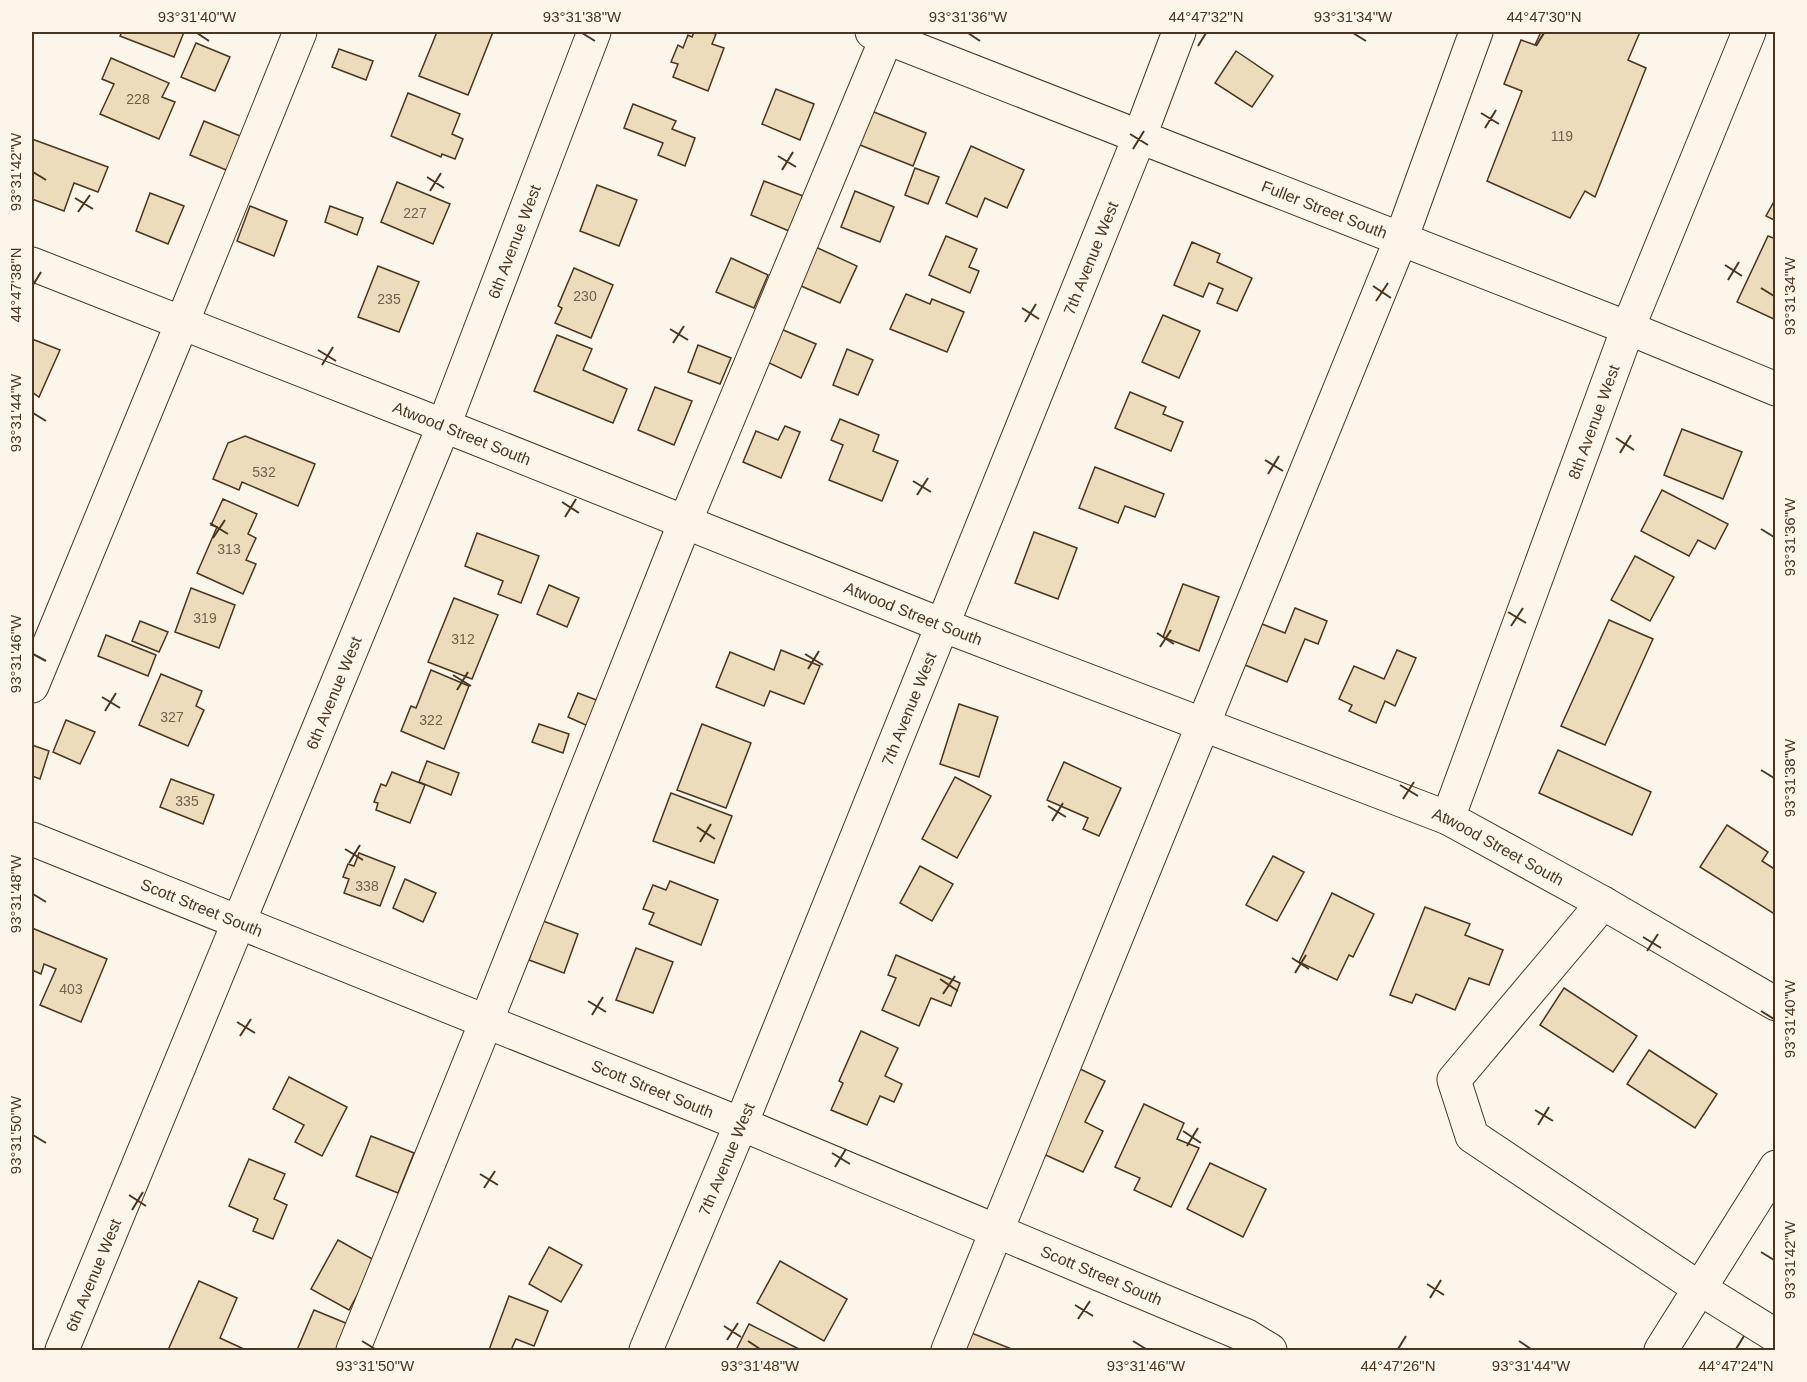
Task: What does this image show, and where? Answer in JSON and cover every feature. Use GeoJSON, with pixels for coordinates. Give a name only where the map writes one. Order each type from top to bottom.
{"type":"FeatureCollection","features":[{"type":"Feature","properties":{"kind":"street"},"geometry":{"type":"LineString","coordinates":[[32,686],[300,32]]}},
{"type":"Feature","properties":{"kind":"street","name":"6th Avenue West"},"geometry":{"type":"LineString","coordinates":[[62,1350],[444,425],[594,32]]}},
{"type":"Feature","properties":{"kind":"street","name":"7th Avenue West"},"geometry":{"type":"LineString","coordinates":[[646,1350],[741,1124],[1139,138],[1179,32]]}},
{"type":"Feature","properties":{"kind":"street"},"geometry":{"type":"LineString","coordinates":[[948,1350],[1401,239],[1476,32]]}},
{"type":"Feature","properties":{"kind":"street","name":"8th Avenue West"},"geometry":{"type":"LineString","coordinates":[[1448,818],[1628,328],[1749,32]]}},
{"type":"Feature","properties":{"kind":"street"},"geometry":{"type":"LineString","coordinates":[[353,1350],[882,33]]}},
{"type":"Feature","properties":{"kind":"street","name":"Fuller Street South"},"geometry":{"type":"LineString","coordinates":[[882,33],[1139,138],[1628,328],[1776,389]]}},
{"type":"Feature","properties":{"kind":"street","name":"Atwood Street South"},"geometry":{"type":"LineString","coordinates":[[32,264],[444,425],[942,625],[1448,818],[1602,903],[1776,1004]]}},
{"type":"Feature","properties":{"kind":"street","name":"Scott Street South"},"geometry":{"type":"LineString","coordinates":[[32,839],[741,1124],[1247,1336],[1270,1350]]}},
{"type":"Feature","properties":{"kind":"street"},"geometry":{"type":"LineString","coordinates":[[1602,903],[1454,1080],[1472,1136],[1776,1336]]}},
{"type":"Feature","properties":{"kind":"street"},"geometry":{"type":"LineString","coordinates":[[1661,1350],[1776,1167]]}},
{"type":"Feature","properties":{"kind":"building"},"geometry":{"type":"Polygon","coordinates":[[[122,32],[184,32],[174,57],[120,36],[122,32]]]}},
{"type":"Feature","properties":{"kind":"building"},"geometry":{"type":"Polygon","coordinates":[[[437,32],[493,32],[468,95],[419,76],[437,32]]]}},
{"type":"Feature","properties":{"kind":"building"},"geometry":{"type":"Polygon","coordinates":[[[694,32],[716,34],[712,44],[724,48],[708,91],[673,77],[678,64],[671,62],[678,45],[683,48],[688,35],[692,37],[694,32]]]}},
{"type":"Feature","properties":{"kind":"building"},"geometry":{"type":"Polygon","coordinates":[[[1541,32],[1640,32],[1628,60],[1646,68],[1595,197],[1585,191],[1570,218],[1487,181],[1522,91],[1504,84],[1521,40],[1535,45],[1541,32]]]}},
{"type":"Feature","properties":{"kind":"building"},"geometry":{"type":"Polygon","coordinates":[[[196,43],[230,57],[215,91],[181,77],[196,43]]]}},
{"type":"Feature","properties":{"kind":"building"},"geometry":{"type":"Polygon","coordinates":[[[339,49],[373,61],[366,80],[332,67],[339,49]]]}},
{"type":"Feature","properties":{"kind":"building"},"geometry":{"type":"Polygon","coordinates":[[[1236,51],[1273,76],[1252,107],[1215,83],[1236,51]]]}},
{"type":"Feature","properties":{"kind":"building"},"geometry":{"type":"Polygon","coordinates":[[[111,58],[169,83],[162,97],[175,102],[159,139],[100,114],[114,84],[102,79],[111,58]]]}},
{"type":"Feature","properties":{"kind":"building"},"geometry":{"type":"Polygon","coordinates":[[[776,89],[814,104],[800,140],[762,124],[776,89]]]}},
{"type":"Feature","properties":{"kind":"building"},"geometry":{"type":"Polygon","coordinates":[[[408,93],[460,114],[452,134],[463,139],[455,159],[442,154],[441,157],[391,136],[408,93]]]}},
{"type":"Feature","properties":{"kind":"building"},"geometry":{"type":"Polygon","coordinates":[[[633,104],[676,121],[672,129],[695,138],[685,166],[658,155],[663,143],[624,128],[633,104]]]}},
{"type":"Feature","properties":{"kind":"building"},"geometry":{"type":"Polygon","coordinates":[[[864,108],[926,133],[913,166],[850,141],[864,108]]]}},
{"type":"Feature","properties":{"kind":"building"},"geometry":{"type":"Polygon","coordinates":[[[204,121],[245,138],[231,172],[190,155],[204,121]]]}},
{"type":"Feature","properties":{"kind":"building"},"geometry":{"type":"Polygon","coordinates":[[[32,139],[108,167],[98,192],[74,183],[64,211],[32,199],[32,139]]]}},
{"type":"Feature","properties":{"kind":"building"},"geometry":{"type":"Polygon","coordinates":[[[971,146],[1024,170],[1007,208],[985,198],[977,217],[946,203],[971,146]]]}},
{"type":"Feature","properties":{"kind":"building"},"geometry":{"type":"Polygon","coordinates":[[[915,168],[939,177],[928,204],[905,195],[915,168]]]}},
{"type":"Feature","properties":{"kind":"building"},"geometry":{"type":"Polygon","coordinates":[[[764,181],[803,196],[789,231],[751,215],[764,181]]]}},
{"type":"Feature","properties":{"kind":"building"},"geometry":{"type":"Polygon","coordinates":[[[397,182],[450,204],[433,244],[381,222],[397,182]]]}},
{"type":"Feature","properties":{"kind":"building"},"geometry":{"type":"Polygon","coordinates":[[[597,185],[637,200],[619,246],[580,231],[597,185]]]}},
{"type":"Feature","properties":{"kind":"building"},"geometry":{"type":"Polygon","coordinates":[[[855,191],[894,207],[880,242],[841,227],[855,191]]]}},
{"type":"Feature","properties":{"kind":"building"},"geometry":{"type":"Polygon","coordinates":[[[150,193],[184,206],[168,244],[136,231],[150,193]]]}},
{"type":"Feature","properties":{"kind":"building"},"geometry":{"type":"Polygon","coordinates":[[[1776,198],[1776,221],[1766,216],[1776,198]]]}},
{"type":"Feature","properties":{"kind":"building"},"geometry":{"type":"Polygon","coordinates":[[[250,206],[287,221],[274,256],[237,241],[250,206]]]}},
{"type":"Feature","properties":{"kind":"building"},"geometry":{"type":"Polygon","coordinates":[[[330,206],[363,218],[357,235],[325,222],[330,206]]]}},
{"type":"Feature","properties":{"kind":"building"},"geometry":{"type":"Polygon","coordinates":[[[946,236],[977,249],[969,267],[979,271],[970,293],[929,275],[946,236]]]}},
{"type":"Feature","properties":{"kind":"building"},"geometry":{"type":"Polygon","coordinates":[[[1768,236],[1776,239],[1776,320],[1737,302],[1768,236]]]}},
{"type":"Feature","properties":{"kind":"building"},"geometry":{"type":"Polygon","coordinates":[[[1192,242],[1220,254],[1217,262],[1252,278],[1237,311],[1217,303],[1223,289],[1209,283],[1203,297],[1174,285],[1192,242]]]}},
{"type":"Feature","properties":{"kind":"building"},"geometry":{"type":"Polygon","coordinates":[[[809,244],[857,266],[840,303],[792,282],[809,244]]]}},
{"type":"Feature","properties":{"kind":"building"},"geometry":{"type":"Polygon","coordinates":[[[731,258],[768,275],[754,308],[716,292],[731,258]]]}},
{"type":"Feature","properties":{"kind":"building"},"geometry":{"type":"Polygon","coordinates":[[[378,266],[419,282],[399,332],[358,317],[378,266]]]}},
{"type":"Feature","properties":{"kind":"building"},"geometry":{"type":"Polygon","coordinates":[[[574,268],[613,285],[591,338],[555,323],[562,308],[558,306],[574,268]]]}},
{"type":"Feature","properties":{"kind":"building"},"geometry":{"type":"Polygon","coordinates":[[[906,294],[930,304],[932,299],[964,312],[947,352],[890,329],[906,294]]]}},
{"type":"Feature","properties":{"kind":"building"},"geometry":{"type":"Polygon","coordinates":[[[1163,315],[1200,331],[1179,378],[1142,362],[1163,315]]]}},
{"type":"Feature","properties":{"kind":"building"},"geometry":{"type":"Polygon","coordinates":[[[781,329],[816,344],[801,378],[767,362],[781,329]]]}},
{"type":"Feature","properties":{"kind":"building"},"geometry":{"type":"Polygon","coordinates":[[[557,335],[592,349],[583,370],[627,389],[613,423],[534,391],[557,335]]]}},
{"type":"Feature","properties":{"kind":"building"},"geometry":{"type":"Polygon","coordinates":[[[32,339],[60,350],[39,397],[32,392],[32,339]]]}},
{"type":"Feature","properties":{"kind":"building"},"geometry":{"type":"Polygon","coordinates":[[[698,345],[731,358],[720,384],[688,372],[698,345]]]}},
{"type":"Feature","properties":{"kind":"building"},"geometry":{"type":"Polygon","coordinates":[[[847,349],[873,360],[858,395],[833,385],[847,349]]]}},
{"type":"Feature","properties":{"kind":"building"},"geometry":{"type":"Polygon","coordinates":[[[655,387],[692,401],[674,445],[638,430],[655,387]]]}},
{"type":"Feature","properties":{"kind":"building"},"geometry":{"type":"Polygon","coordinates":[[[1130,392],[1166,407],[1163,414],[1183,422],[1171,451],[1115,428],[1130,392]]]}},
{"type":"Feature","properties":{"kind":"building"},"geometry":{"type":"Polygon","coordinates":[[[840,419],[879,435],[873,451],[898,461],[882,501],[829,480],[843,445],[831,440],[840,419]]]}},
{"type":"Feature","properties":{"kind":"building"},"geometry":{"type":"Polygon","coordinates":[[[785,426],[800,432],[781,478],[743,462],[756,431],[778,440],[785,426]]]}},
{"type":"Feature","properties":{"kind":"building"},"geometry":{"type":"Polygon","coordinates":[[[1682,429],[1742,452],[1723,499],[1664,475],[1682,429]]]}},
{"type":"Feature","properties":{"kind":"building"},"geometry":{"type":"Polygon","coordinates":[[[245,436],[315,464],[298,506],[242,482],[239,490],[213,479],[228,443],[245,436]]]}},
{"type":"Feature","properties":{"kind":"building"},"geometry":{"type":"Polygon","coordinates":[[[1095,467],[1164,494],[1155,517],[1125,506],[1118,523],[1079,508],[1095,467]]]}},
{"type":"Feature","properties":{"kind":"building"},"geometry":{"type":"Polygon","coordinates":[[[1662,490],[1728,524],[1715,549],[1698,540],[1689,556],[1641,531],[1662,490]]]}},
{"type":"Feature","properties":{"kind":"building"},"geometry":{"type":"Polygon","coordinates":[[[223,499],[257,514],[248,534],[256,538],[246,560],[256,564],[243,594],[197,573],[217,527],[211,525],[223,499]]]}},
{"type":"Feature","properties":{"kind":"building"},"geometry":{"type":"Polygon","coordinates":[[[1034,532],[1077,548],[1058,599],[1015,583],[1034,532]]]}},
{"type":"Feature","properties":{"kind":"building"},"geometry":{"type":"Polygon","coordinates":[[[477,533],[539,556],[521,603],[498,594],[503,581],[465,566],[477,533]]]}},
{"type":"Feature","properties":{"kind":"building"},"geometry":{"type":"Polygon","coordinates":[[[1635,556],[1674,577],[1650,621],[1611,600],[1635,556]]]}},
{"type":"Feature","properties":{"kind":"building"},"geometry":{"type":"Polygon","coordinates":[[[1183,584],[1219,597],[1199,651],[1163,637],[1183,584]]]}},
{"type":"Feature","properties":{"kind":"building"},"geometry":{"type":"Polygon","coordinates":[[[549,585],[579,598],[567,627],[537,614],[549,585]]]}},
{"type":"Feature","properties":{"kind":"building"},"geometry":{"type":"Polygon","coordinates":[[[191,588],[235,605],[219,648],[175,632],[191,588]]]}},
{"type":"Feature","properties":{"kind":"building"},"geometry":{"type":"Polygon","coordinates":[[[454,598],[498,615],[472,679],[428,662],[454,598]]]}},
{"type":"Feature","properties":{"kind":"building"},"geometry":{"type":"Polygon","coordinates":[[[1295,608],[1327,621],[1318,644],[1305,639],[1287,682],[1245,665],[1262,624],[1285,633],[1295,608]]]}},
{"type":"Feature","properties":{"kind":"building"},"geometry":{"type":"Polygon","coordinates":[[[1609,620],[1653,639],[1605,745],[1561,726],[1609,620]]]}},
{"type":"Feature","properties":{"kind":"building"},"geometry":{"type":"Polygon","coordinates":[[[140,621],[168,632],[159,652],[132,641],[140,621]]]}},
{"type":"Feature","properties":{"kind":"building"},"geometry":{"type":"Polygon","coordinates":[[[106,635],[156,655],[148,676],[98,656],[106,635]]]}},
{"type":"Feature","properties":{"kind":"building"},"geometry":{"type":"Polygon","coordinates":[[[781,650],[820,666],[804,704],[770,691],[764,706],[716,687],[730,652],[774,670],[781,650]]]}},
{"type":"Feature","properties":{"kind":"building"},"geometry":{"type":"Polygon","coordinates":[[[1397,650],[1416,658],[1395,706],[1385,701],[1376,723],[1349,711],[1352,705],[1339,699],[1354,666],[1384,679],[1397,650]]]}},
{"type":"Feature","properties":{"kind":"building"},"geometry":{"type":"Polygon","coordinates":[[[431,670],[469,686],[444,749],[401,731],[411,706],[416,708],[431,670]]]}},
{"type":"Feature","properties":{"kind":"building"},"geometry":{"type":"Polygon","coordinates":[[[161,674],[202,691],[196,706],[204,710],[188,746],[139,725],[161,674]]]}},
{"type":"Feature","properties":{"kind":"building"},"geometry":{"type":"Polygon","coordinates":[[[578,693],[599,701],[588,726],[568,717],[578,693]]]}},
{"type":"Feature","properties":{"kind":"building"},"geometry":{"type":"Polygon","coordinates":[[[959,704],[998,717],[979,777],[940,764],[959,704]]]}},
{"type":"Feature","properties":{"kind":"building"},"geometry":{"type":"Polygon","coordinates":[[[66,720],[95,732],[80,764],[53,752],[66,720]]]}},
{"type":"Feature","properties":{"kind":"building"},"geometry":{"type":"Polygon","coordinates":[[[539,724],[569,734],[563,753],[532,742],[539,724]]]}},
{"type":"Feature","properties":{"kind":"building"},"geometry":{"type":"Polygon","coordinates":[[[702,724],[751,743],[726,808],[677,790],[702,724]]]}},
{"type":"Feature","properties":{"kind":"building"},"geometry":{"type":"Polygon","coordinates":[[[32,745],[49,751],[40,779],[32,776],[32,745]]]}},
{"type":"Feature","properties":{"kind":"building"},"geometry":{"type":"Polygon","coordinates":[[[1558,750],[1651,792],[1632,835],[1539,793],[1558,750]]]}},
{"type":"Feature","properties":{"kind":"building"},"geometry":{"type":"Polygon","coordinates":[[[427,761],[459,773],[451,795],[419,782],[427,761]]]}},
{"type":"Feature","properties":{"kind":"building"},"geometry":{"type":"Polygon","coordinates":[[[1064,762],[1121,788],[1099,836],[1083,829],[1088,818],[1047,800],[1064,762]]]}},
{"type":"Feature","properties":{"kind":"building"},"geometry":{"type":"Polygon","coordinates":[[[392,772],[425,785],[410,823],[376,810],[378,803],[374,802],[381,784],[386,786],[392,772]]]}},
{"type":"Feature","properties":{"kind":"building"},"geometry":{"type":"Polygon","coordinates":[[[955,777],[991,796],[957,858],[922,839],[955,777]]]}},
{"type":"Feature","properties":{"kind":"building"},"geometry":{"type":"Polygon","coordinates":[[[171,779],[214,795],[203,824],[160,807],[171,779]]]}},
{"type":"Feature","properties":{"kind":"building"},"geometry":{"type":"Polygon","coordinates":[[[671,793],[732,816],[714,863],[653,841],[671,793]]]}},
{"type":"Feature","properties":{"kind":"building"},"geometry":{"type":"Polygon","coordinates":[[[1727,825],[1768,852],[1762,861],[1776,870],[1776,915],[1700,867],[1727,825]]]}},
{"type":"Feature","properties":{"kind":"building"},"geometry":{"type":"Polygon","coordinates":[[[359,853],[395,867],[380,906],[344,893],[349,879],[343,877],[348,864],[354,866],[359,853]]]}},
{"type":"Feature","properties":{"kind":"building"},"geometry":{"type":"Polygon","coordinates":[[[1273,856],[1304,872],[1277,921],[1246,905],[1273,856]]]}},
{"type":"Feature","properties":{"kind":"building"},"geometry":{"type":"Polygon","coordinates":[[[920,866],[953,884],[932,921],[900,903],[920,866]]]}},
{"type":"Feature","properties":{"kind":"building"},"geometry":{"type":"Polygon","coordinates":[[[405,879],[436,893],[423,922],[393,908],[405,879]]]}},
{"type":"Feature","properties":{"kind":"building"},"geometry":{"type":"Polygon","coordinates":[[[670,881],[718,900],[701,945],[649,924],[654,913],[643,909],[653,885],[666,890],[670,881]]]}},
{"type":"Feature","properties":{"kind":"building"},"geometry":{"type":"Polygon","coordinates":[[[1332,893],[1374,914],[1353,957],[1349,955],[1337,980],[1299,962],[1332,893]]]}},
{"type":"Feature","properties":{"kind":"building"},"geometry":{"type":"Polygon","coordinates":[[[1425,907],[1470,924],[1465,935],[1503,950],[1489,985],[1469,978],[1455,1010],[1416,994],[1412,1003],[1390,995],[1425,907]]]}},
{"type":"Feature","properties":{"kind":"building"},"geometry":{"type":"Polygon","coordinates":[[[543,921],[578,934],[564,973],[529,960],[543,921]]]}},
{"type":"Feature","properties":{"kind":"building"},"geometry":{"type":"Polygon","coordinates":[[[32,928],[107,959],[81,1022],[40,1005],[56,969],[44,964],[41,974],[32,970],[32,928]]]}},
{"type":"Feature","properties":{"kind":"building"},"geometry":{"type":"Polygon","coordinates":[[[636,948],[673,962],[653,1013],[616,1000],[636,948]]]}},
{"type":"Feature","properties":{"kind":"building"},"geometry":{"type":"Polygon","coordinates":[[[896,955],[960,983],[951,1006],[931,998],[919,1026],[882,1010],[896,978],[888,975],[896,955]]]}},
{"type":"Feature","properties":{"kind":"building"},"geometry":{"type":"Polygon","coordinates":[[[1564,988],[1637,1036],[1613,1072],[1540,1025],[1564,988]]]}},
{"type":"Feature","properties":{"kind":"building"},"geometry":{"type":"Polygon","coordinates":[[[861,1031],[898,1048],[885,1076],[902,1084],[894,1102],[880,1096],[867,1125],[831,1110],[843,1083],[839,1081],[861,1031]]]}},
{"type":"Feature","properties":{"kind":"building"},"geometry":{"type":"Polygon","coordinates":[[[1649,1050],[1717,1094],[1695,1128],[1627,1084],[1649,1050]]]}},
{"type":"Feature","properties":{"kind":"building"},"geometry":{"type":"Polygon","coordinates":[[[1074,1066],[1105,1081],[1085,1122],[1103,1131],[1083,1172],[1037,1151],[1074,1066]]]}},
{"type":"Feature","properties":{"kind":"building"},"geometry":{"type":"Polygon","coordinates":[[[289,1077],[347,1107],[322,1156],[295,1142],[304,1125],[273,1109],[289,1077]]]}},
{"type":"Feature","properties":{"kind":"building"},"geometry":{"type":"Polygon","coordinates":[[[1144,1104],[1184,1123],[1177,1139],[1199,1148],[1171,1207],[1134,1190],[1140,1178],[1115,1167],[1144,1104]]]}},
{"type":"Feature","properties":{"kind":"building"},"geometry":{"type":"Polygon","coordinates":[[[371,1136],[414,1153],[398,1193],[356,1176],[371,1136]]]}},
{"type":"Feature","properties":{"kind":"building"},"geometry":{"type":"Polygon","coordinates":[[[249,1159],[285,1174],[274,1199],[287,1205],[273,1239],[253,1231],[258,1219],[229,1206],[249,1159]]]}},
{"type":"Feature","properties":{"kind":"building"},"geometry":{"type":"Polygon","coordinates":[[[1210,1163],[1266,1189],[1243,1237],[1187,1209],[1210,1163]]]}},
{"type":"Feature","properties":{"kind":"building"},"geometry":{"type":"Polygon","coordinates":[[[338,1240],[376,1261],[349,1310],[311,1289],[338,1240]]]}},
{"type":"Feature","properties":{"kind":"building"},"geometry":{"type":"Polygon","coordinates":[[[549,1247],[582,1265],[561,1302],[529,1284],[549,1247]]]}},
{"type":"Feature","properties":{"kind":"building"},"geometry":{"type":"Polygon","coordinates":[[[780,1261],[847,1299],[824,1341],[757,1303],[780,1261]]]}},
{"type":"Feature","properties":{"kind":"building"},"geometry":{"type":"Polygon","coordinates":[[[199,1281],[237,1298],[220,1338],[246,1350],[168,1350],[199,1281]]]}},
{"type":"Feature","properties":{"kind":"building"},"geometry":{"type":"Polygon","coordinates":[[[509,1296],[548,1311],[534,1346],[516,1339],[511,1350],[489,1350],[509,1296]]]}},
{"type":"Feature","properties":{"kind":"building"},"geometry":{"type":"Polygon","coordinates":[[[314,1310],[348,1324],[337,1350],[297,1350],[314,1310]]]}},
{"type":"Feature","properties":{"kind":"building"},"geometry":{"type":"Polygon","coordinates":[[[749,1324],[801,1350],[736,1350],[749,1324]]]}},
{"type":"Feature","properties":{"kind":"building"},"geometry":{"type":"Polygon","coordinates":[[[959,1328],[1014,1350],[949,1350],[959,1328]]]}}]}
